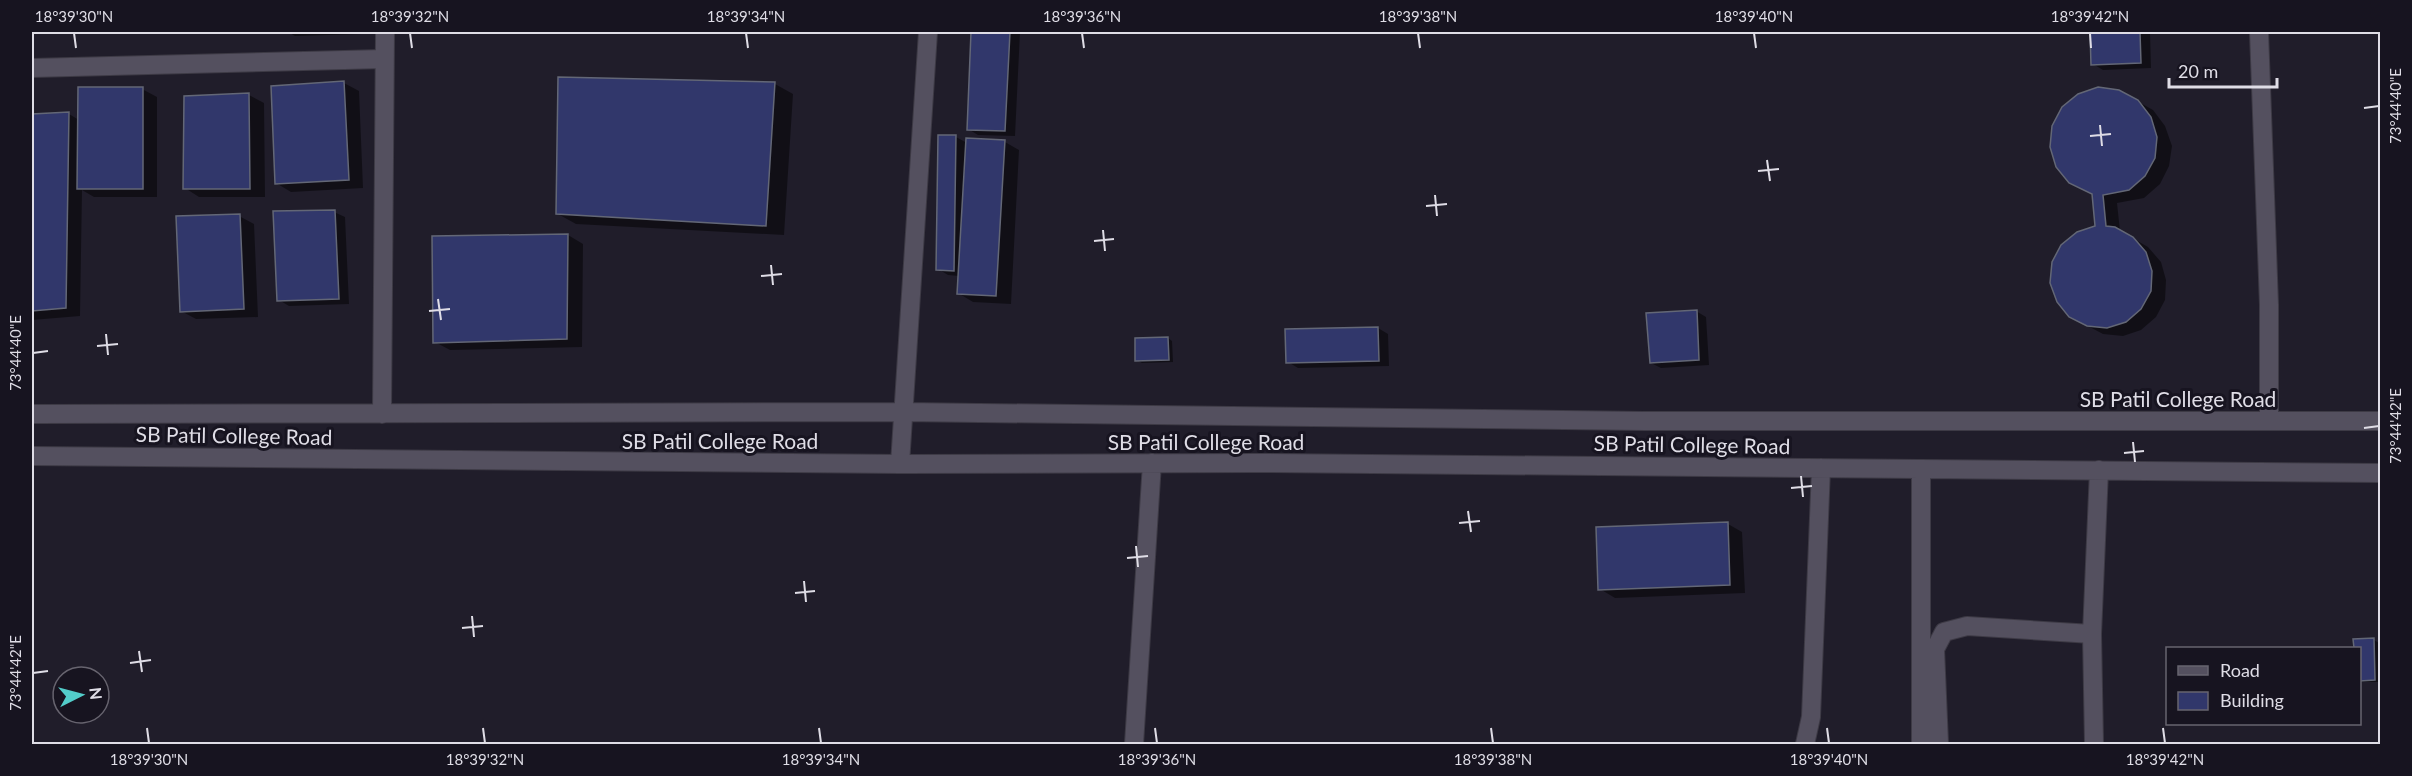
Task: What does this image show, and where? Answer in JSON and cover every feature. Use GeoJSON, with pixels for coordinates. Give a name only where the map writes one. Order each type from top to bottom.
{"type":"FeatureCollection","features":[{"type":"Feature","properties":{"kind":"street"},"geometry":{"type":"LineString","coordinates":[[381,414],[385,32]]}},
{"type":"Feature","properties":{"kind":"street"},"geometry":{"type":"LineString","coordinates":[[900,464],[928,32]]}},
{"type":"Feature","properties":{"kind":"street"},"geometry":{"type":"LineString","coordinates":[[2259,32],[2269,305],[2269,421]]}},
{"type":"Feature","properties":{"kind":"street"},"geometry":{"type":"LineString","coordinates":[[32,69],[384,59]]}},
{"type":"Feature","properties":{"kind":"street","name":"SB Patil College Road"},"geometry":{"type":"LineString","coordinates":[[32,414],[903,412],[1643,421],[2380,421]]}},
{"type":"Feature","properties":{"kind":"street","name":"SB Patil College Road"},"geometry":{"type":"LineString","coordinates":[[32,456],[2380,473]]}},
{"type":"Feature","properties":{"kind":"street"},"geometry":{"type":"LineString","coordinates":[[1134,744],[1152,463]]}},
{"type":"Feature","properties":{"kind":"street"},"geometry":{"type":"LineString","coordinates":[[1805,744],[1811,717],[1821,468]]}},
{"type":"Feature","properties":{"kind":"street"},"geometry":{"type":"LineString","coordinates":[[1921,469],[1921,744]]}},
{"type":"Feature","properties":{"kind":"street"},"geometry":{"type":"LineString","coordinates":[[2094,744],[2092,634],[2099,470]]}},
{"type":"Feature","properties":{"kind":"street"},"geometry":{"type":"LineString","coordinates":[[1939,744],[1935,649],[1944,632],[1967,626],[2092,634]]}},
{"type":"Feature","properties":{"kind":"building"},"geometry":{"type":"Polygon","coordinates":[[[971,32],[1010,32],[1005,131],[967,130],[971,32]]]}},
{"type":"Feature","properties":{"kind":"building"},"geometry":{"type":"Polygon","coordinates":[[[2090,32],[2140,32],[2141,63],[2091,65],[2090,32]]]}},
{"type":"Feature","properties":{"kind":"building"},"geometry":{"type":"Polygon","coordinates":[[[558,77],[775,82],[766,226],[556,214],[558,77]]]}},
{"type":"Feature","properties":{"kind":"building"},"geometry":{"type":"Polygon","coordinates":[[[344,81],[349,180],[275,184],[271,86],[344,81]]]}},
{"type":"Feature","properties":{"kind":"building"},"geometry":{"type":"Polygon","coordinates":[[[78,87],[143,87],[143,189],[77,189],[78,87]]]}},
{"type":"Feature","properties":{"kind":"building"},"geometry":{"type":"Polygon","coordinates":[[[2098,87],[2119,90],[2138,100],[2151,117],[2157,137],[2155,158],[2145,176],[2129,190],[2103,195],[2106,226],[2115,227],[2133,237],[2146,252],[2152,271],[2151,291],[2141,309],[2126,322],[2107,328],[2087,326],[2069,317],[2057,302],[2050,283],[2052,262],[2061,245],[2077,232],[2095,226],[2092,194],[2069,183],[2056,167],[2050,147],[2052,126],[2062,107],[2078,94],[2098,87]]]}},
{"type":"Feature","properties":{"kind":"building"},"geometry":{"type":"Polygon","coordinates":[[[249,93],[250,189],[183,189],[184,96],[249,93]]]}},
{"type":"Feature","properties":{"kind":"building"},"geometry":{"type":"Polygon","coordinates":[[[69,112],[66,308],[32,311],[32,114],[69,112]]]}},
{"type":"Feature","properties":{"kind":"building"},"geometry":{"type":"Polygon","coordinates":[[[938,135],[956,135],[954,271],[936,270],[938,135]]]}},
{"type":"Feature","properties":{"kind":"building"},"geometry":{"type":"Polygon","coordinates":[[[966,138],[1005,140],[996,296],[957,294],[966,138]]]}},
{"type":"Feature","properties":{"kind":"building"},"geometry":{"type":"Polygon","coordinates":[[[335,210],[339,299],[277,301],[273,211],[335,210]]]}},
{"type":"Feature","properties":{"kind":"building"},"geometry":{"type":"Polygon","coordinates":[[[240,214],[244,309],[180,312],[176,216],[240,214]]]}},
{"type":"Feature","properties":{"kind":"building"},"geometry":{"type":"Polygon","coordinates":[[[568,234],[567,339],[433,343],[432,236],[568,234]]]}},
{"type":"Feature","properties":{"kind":"building"},"geometry":{"type":"Polygon","coordinates":[[[1697,310],[1699,360],[1650,363],[1646,313],[1697,310]]]}},
{"type":"Feature","properties":{"kind":"building"},"geometry":{"type":"Polygon","coordinates":[[[1378,327],[1379,361],[1286,363],[1285,329],[1378,327]]]}},
{"type":"Feature","properties":{"kind":"building"},"geometry":{"type":"Polygon","coordinates":[[[1168,337],[1169,360],[1135,361],[1135,338],[1168,337]]]}},
{"type":"Feature","properties":{"kind":"building"},"geometry":{"type":"Polygon","coordinates":[[[1728,522],[1730,585],[1598,590],[1596,527],[1728,522]]]}},
{"type":"Feature","properties":{"kind":"building"},"geometry":{"type":"Polygon","coordinates":[[[2374,638],[2375,680],[2361,681],[2361,647],[2354,647],[2353,639],[2374,638]]]}}]}
